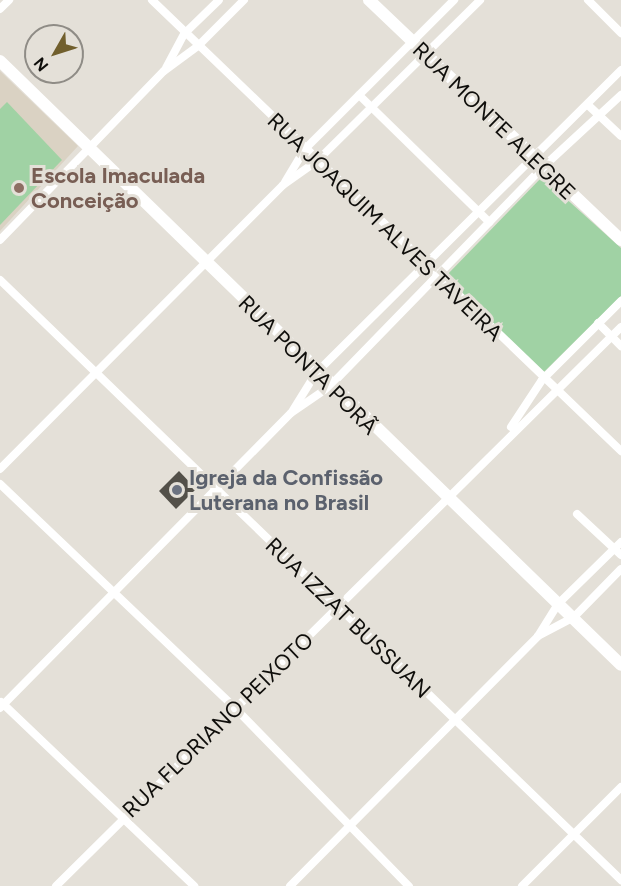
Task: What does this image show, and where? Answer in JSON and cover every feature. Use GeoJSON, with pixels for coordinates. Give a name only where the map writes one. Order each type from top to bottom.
{"type":"FeatureCollection","features":[{"type":"Feature","properties":{"kind":"street"},"geometry":{"type":"LineString","coordinates":[[0,9],[9,0]]}},
{"type":"Feature","properties":{"kind":"street","name":"RUA JOAQUIM ALVES TAVEIRA"},"geometry":{"type":"LineString","coordinates":[[152,0],[542,380],[621,451]]}},
{"type":"Feature","properties":{"kind":"street"},"geometry":{"type":"LineString","coordinates":[[164,71],[185,33],[219,0]]}},
{"type":"Feature","properties":{"kind":"street"},"geometry":{"type":"LineString","coordinates":[[0,240],[164,71],[198,46],[244,0]]}},
{"type":"Feature","properties":{"kind":"street","name":"RUA MONTE ALEGRE"},"geometry":{"type":"LineString","coordinates":[[369,0],[529,156],[621,240]]}},
{"type":"Feature","properties":{"kind":"street"},"geometry":{"type":"LineString","coordinates":[[283,185],[305,149],[454,0]]}},
{"type":"Feature","properties":{"kind":"street"},"geometry":{"type":"LineString","coordinates":[[0,469],[283,185],[317,161],[480,0]]}},
{"type":"Feature","properties":{"kind":"street"},"geometry":{"type":"LineString","coordinates":[[588,0],[621,33]]}},
{"type":"Feature","properties":{"kind":"street","name":"RUA PONTA PORÃ"},"geometry":{"type":"LineString","coordinates":[[0,61],[89,146],[329,387],[574,617],[621,665]]}},
{"type":"Feature","properties":{"kind":"street"},"geometry":{"type":"LineString","coordinates":[[291,413],[316,373],[529,156],[588,105],[621,70]]}},
{"type":"Feature","properties":{"kind":"street"},"geometry":{"type":"LineString","coordinates":[[359,95],[489,222]]}},
{"type":"Feature","properties":{"kind":"street"},"geometry":{"type":"LineString","coordinates":[[194,886],[1,704],[291,413],[329,387],[542,168],[600,117],[621,95]]}},
{"type":"Feature","properties":{"kind":"street"},"geometry":{"type":"LineString","coordinates":[[588,105],[621,136]]}},
{"type":"Feature","properties":{"kind":"street","name":"RUA IZZAT BUSSUAN"},"geometry":{"type":"LineString","coordinates":[[0,280],[214,490],[621,880]]}},
{"type":"Feature","properties":{"kind":"street","name":"RUA FLORIANO PEIXOTO"},"geometry":{"type":"LineString","coordinates":[[506,435],[542,380],[621,301]]}},
{"type":"Feature","properties":{"kind":"street"},"geometry":{"type":"LineString","coordinates":[[598,323],[621,346]]}},
{"type":"Feature","properties":{"kind":"street","name":"RUA FLORIANO PEIXOTO"},"geometry":{"type":"LineString","coordinates":[[56,886],[122,818],[338,609],[506,435],[558,392],[621,327]]}},
{"type":"Feature","properties":{"kind":"street"},"geometry":{"type":"LineString","coordinates":[[0,484],[111,594],[235,708],[409,886]]}},
{"type":"Feature","properties":{"kind":"street"},"geometry":{"type":"LineString","coordinates":[[577,514],[617,552]]}},
{"type":"Feature","properties":{"kind":"street"},"geometry":{"type":"LineString","coordinates":[[290,886],[453,718],[538,636],[559,603],[617,552],[621,542]]}},
{"type":"Feature","properties":{"kind":"street"},"geometry":{"type":"LineString","coordinates":[[538,636],[574,617],[621,569]]}},
{"type":"Feature","properties":{"kind":"street"},"geometry":{"type":"LineString","coordinates":[[522,886],[621,787]]}},
{"type":"Feature","properties":{"kind":"shaded area","name":"Escola Imaculada Conceição"},"geometry":{"type":"Polygon","coordinates":[[[0,71],[78,146],[0,231],[0,71]]]}},
{"type":"Feature","properties":{"kind":"green space","name":"Escola Imaculada Conceição"},"geometry":{"type":"Polygon","coordinates":[[[7,102],[62,160],[0,225],[0,109],[7,102]]]}},
{"type":"Feature","properties":{"kind":"green space"},"geometry":{"type":"Polygon","coordinates":[[[542,177],[621,248],[621,296],[542,374],[446,276],[542,177]]]}},
{"type":"Feature","properties":{"kind":"building","name":"Igreja da Confissão Luterana no Brasil"},"geometry":{"type":"Polygon","coordinates":[[[179,471],[196,489],[176,509],[159,491],[179,471]]]}},
{"type":"Feature","properties":{"kind":"place","name":"Escola Imaculada Conceição"},"geometry":{"type":"Point","coordinates":[19,188]}},
{"type":"Feature","properties":{"kind":"place","name":"Igreja da Confissão Luterana no Brasil"},"geometry":{"type":"Point","coordinates":[177,490]}}]}
